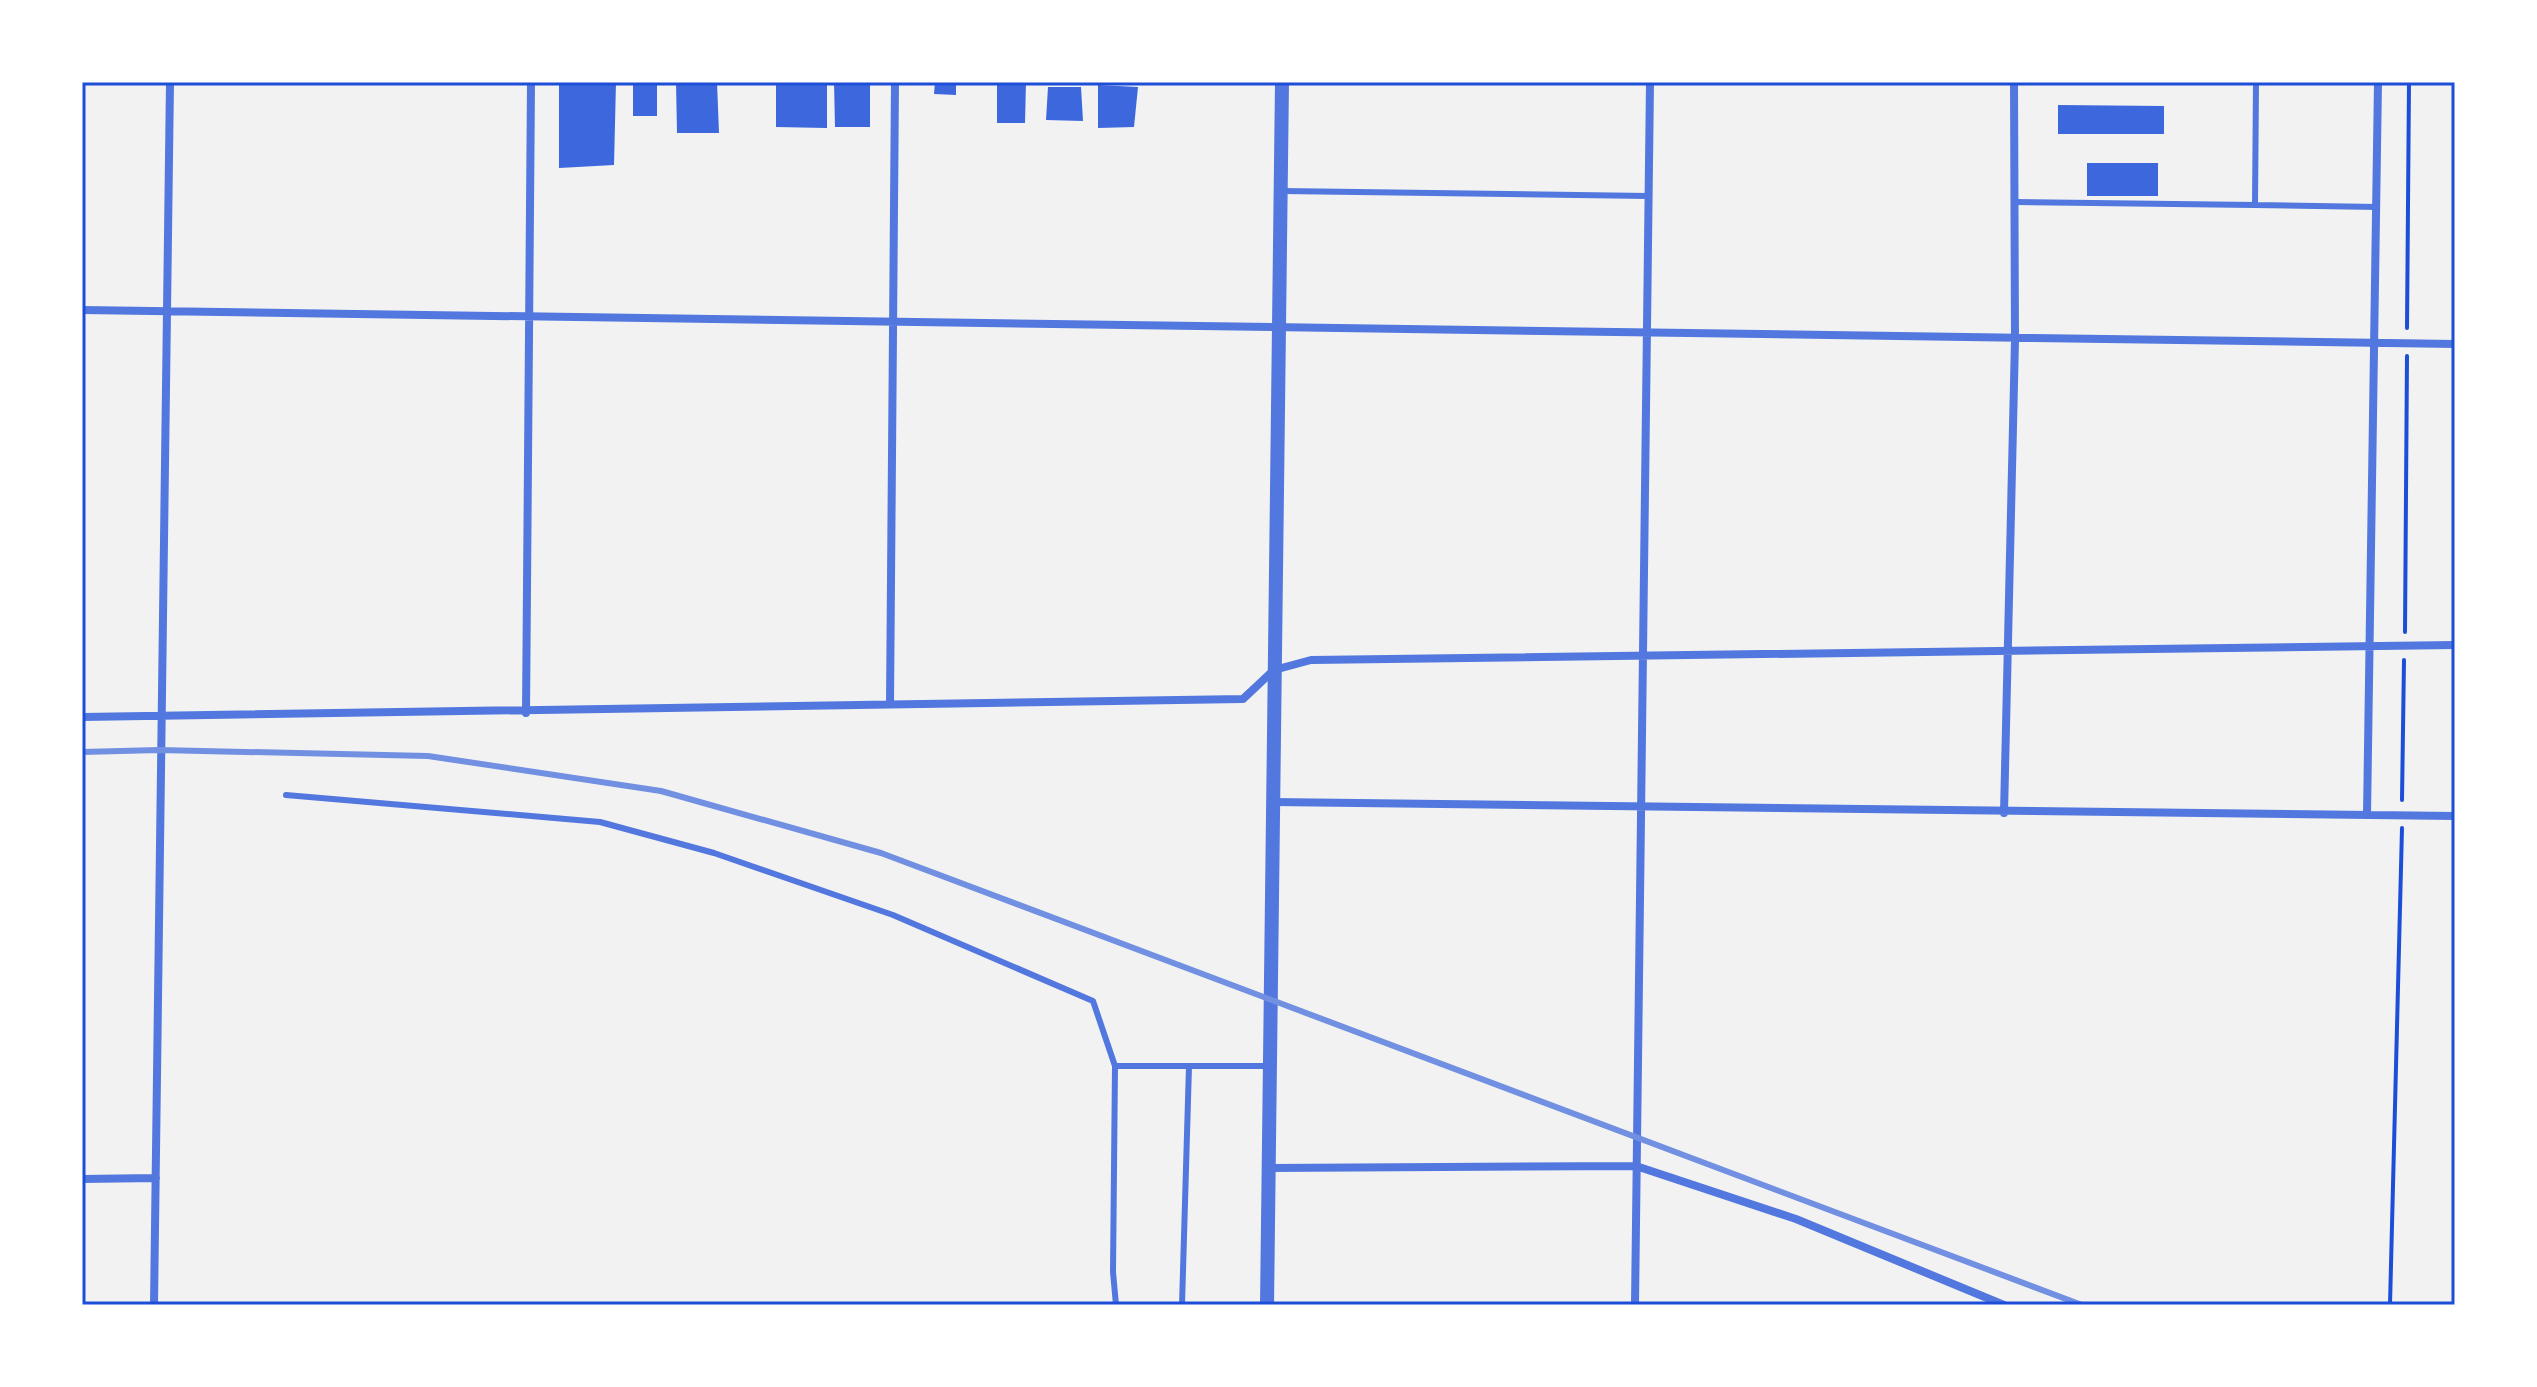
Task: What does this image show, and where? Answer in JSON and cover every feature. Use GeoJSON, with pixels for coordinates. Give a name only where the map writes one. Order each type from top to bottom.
{"type":"FeatureCollection","features":[{"type":"Feature","properties":{"kind":"street"},"geometry":{"type":"LineString","coordinates":[[154,1305],[159,716],[170,82]]}},
{"type":"Feature","properties":{"kind":"street"},"geometry":{"type":"LineString","coordinates":[[526,713],[531,82]]}},
{"type":"Feature","properties":{"kind":"street"},"geometry":{"type":"LineString","coordinates":[[890,704],[895,82]]}},
{"type":"Feature","properties":{"kind":"street"},"geometry":{"type":"LineString","coordinates":[[1267,1305],[1282,82]]}},
{"type":"Feature","properties":{"kind":"street"},"geometry":{"type":"LineString","coordinates":[[1635,1305],[1650,82]]}},
{"type":"Feature","properties":{"kind":"street"},"geometry":{"type":"LineString","coordinates":[[2004,813],[2015,340],[2014,82]]}},
{"type":"Feature","properties":{"kind":"street"},"geometry":{"type":"LineString","coordinates":[[2367,815],[2372,646],[2378,82]]}},
{"type":"Feature","properties":{"kind":"street"},"geometry":{"type":"LineString","coordinates":[[82,310],[531,315],[1281,330],[1648,330],[2015,340],[2455,344]]}},
{"type":"Feature","properties":{"kind":"street"},"geometry":{"type":"LineString","coordinates":[[82,717],[526,713],[1243,699],[1274,670],[1311,660],[1641,653],[2455,645]]}},
{"type":"Feature","properties":{"kind":"street"},"geometry":{"type":"LineString","coordinates":[[1272,802],[2455,816]]}},
{"type":"Feature","properties":{"kind":"street"},"geometry":{"type":"LineString","coordinates":[[1268,1168],[1636,1166],[1796,1219],[2004,1305]]}},
{"type":"Feature","properties":{"kind":"street"},"geometry":{"type":"LineString","coordinates":[[82,1179],[156,1178]]}},
{"type":"Feature","properties":{"kind":"lane"},"geometry":{"type":"LineString","coordinates":[[2255,205],[2256,82]]}},
{"type":"Feature","properties":{"kind":"lane"},"geometry":{"type":"LineString","coordinates":[[1282,191],[1648,196]]}},
{"type":"Feature","properties":{"kind":"lane"},"geometry":{"type":"LineString","coordinates":[[2015,202],[2377,207]]}},
{"type":"Feature","properties":{"kind":"lane"},"geometry":{"type":"LineString","coordinates":[[286,795],[600,822],[714,853],[893,915],[1093,1001],[1115,1066],[1113,1272],[1116,1305]]}},
{"type":"Feature","properties":{"kind":"lane"},"geometry":{"type":"LineString","coordinates":[[1115,1066],[1269,1066]]}},
{"type":"Feature","properties":{"kind":"lane"},"geometry":{"type":"LineString","coordinates":[[1182,1305],[1189,1066]]}},
{"type":"Feature","properties":{"kind":"path"},"geometry":{"type":"LineString","coordinates":[[2390,1305],[2405,646],[2409,82]]}},
{"type":"Feature","properties":{"kind":"building"},"geometry":{"type":"Polygon","coordinates":[[[559,82],[616,82],[614,165],[559,168],[559,82]]]}},
{"type":"Feature","properties":{"kind":"building"},"geometry":{"type":"Polygon","coordinates":[[[633,82],[657,82],[657,116],[633,116],[633,82]]]}},
{"type":"Feature","properties":{"kind":"building"},"geometry":{"type":"Polygon","coordinates":[[[676,82],[717,82],[719,133],[677,133],[676,82]]]}},
{"type":"Feature","properties":{"kind":"building"},"geometry":{"type":"Polygon","coordinates":[[[776,82],[827,82],[827,128],[776,127],[776,82]]]}},
{"type":"Feature","properties":{"kind":"building"},"geometry":{"type":"Polygon","coordinates":[[[834,82],[870,82],[870,127],[835,127],[834,82]]]}},
{"type":"Feature","properties":{"kind":"building"},"geometry":{"type":"Polygon","coordinates":[[[935,82],[956,82],[956,95],[934,94],[935,82]]]}},
{"type":"Feature","properties":{"kind":"building"},"geometry":{"type":"Polygon","coordinates":[[[997,82],[1026,82],[1025,123],[997,123],[997,82]]]}},
{"type":"Feature","properties":{"kind":"building"},"geometry":{"type":"Polygon","coordinates":[[[1098,85],[1138,87],[1134,127],[1098,128],[1098,85]]]}},
{"type":"Feature","properties":{"kind":"building"},"geometry":{"type":"Polygon","coordinates":[[[1048,87],[1081,87],[1083,121],[1046,120],[1048,87]]]}},
{"type":"Feature","properties":{"kind":"building"},"geometry":{"type":"Polygon","coordinates":[[[2058,105],[2164,106],[2164,134],[2058,134],[2058,105]]]}},
{"type":"Feature","properties":{"kind":"building"},"geometry":{"type":"Polygon","coordinates":[[[2087,163],[2158,163],[2158,196],[2087,196],[2087,163]]]}},
{"type":"Feature","properties":{"kind":"railway"},"geometry":{"type":"LineString","coordinates":[[82,752],[159,750],[428,756],[661,791],[881,853],[2082,1305]]}}]}
